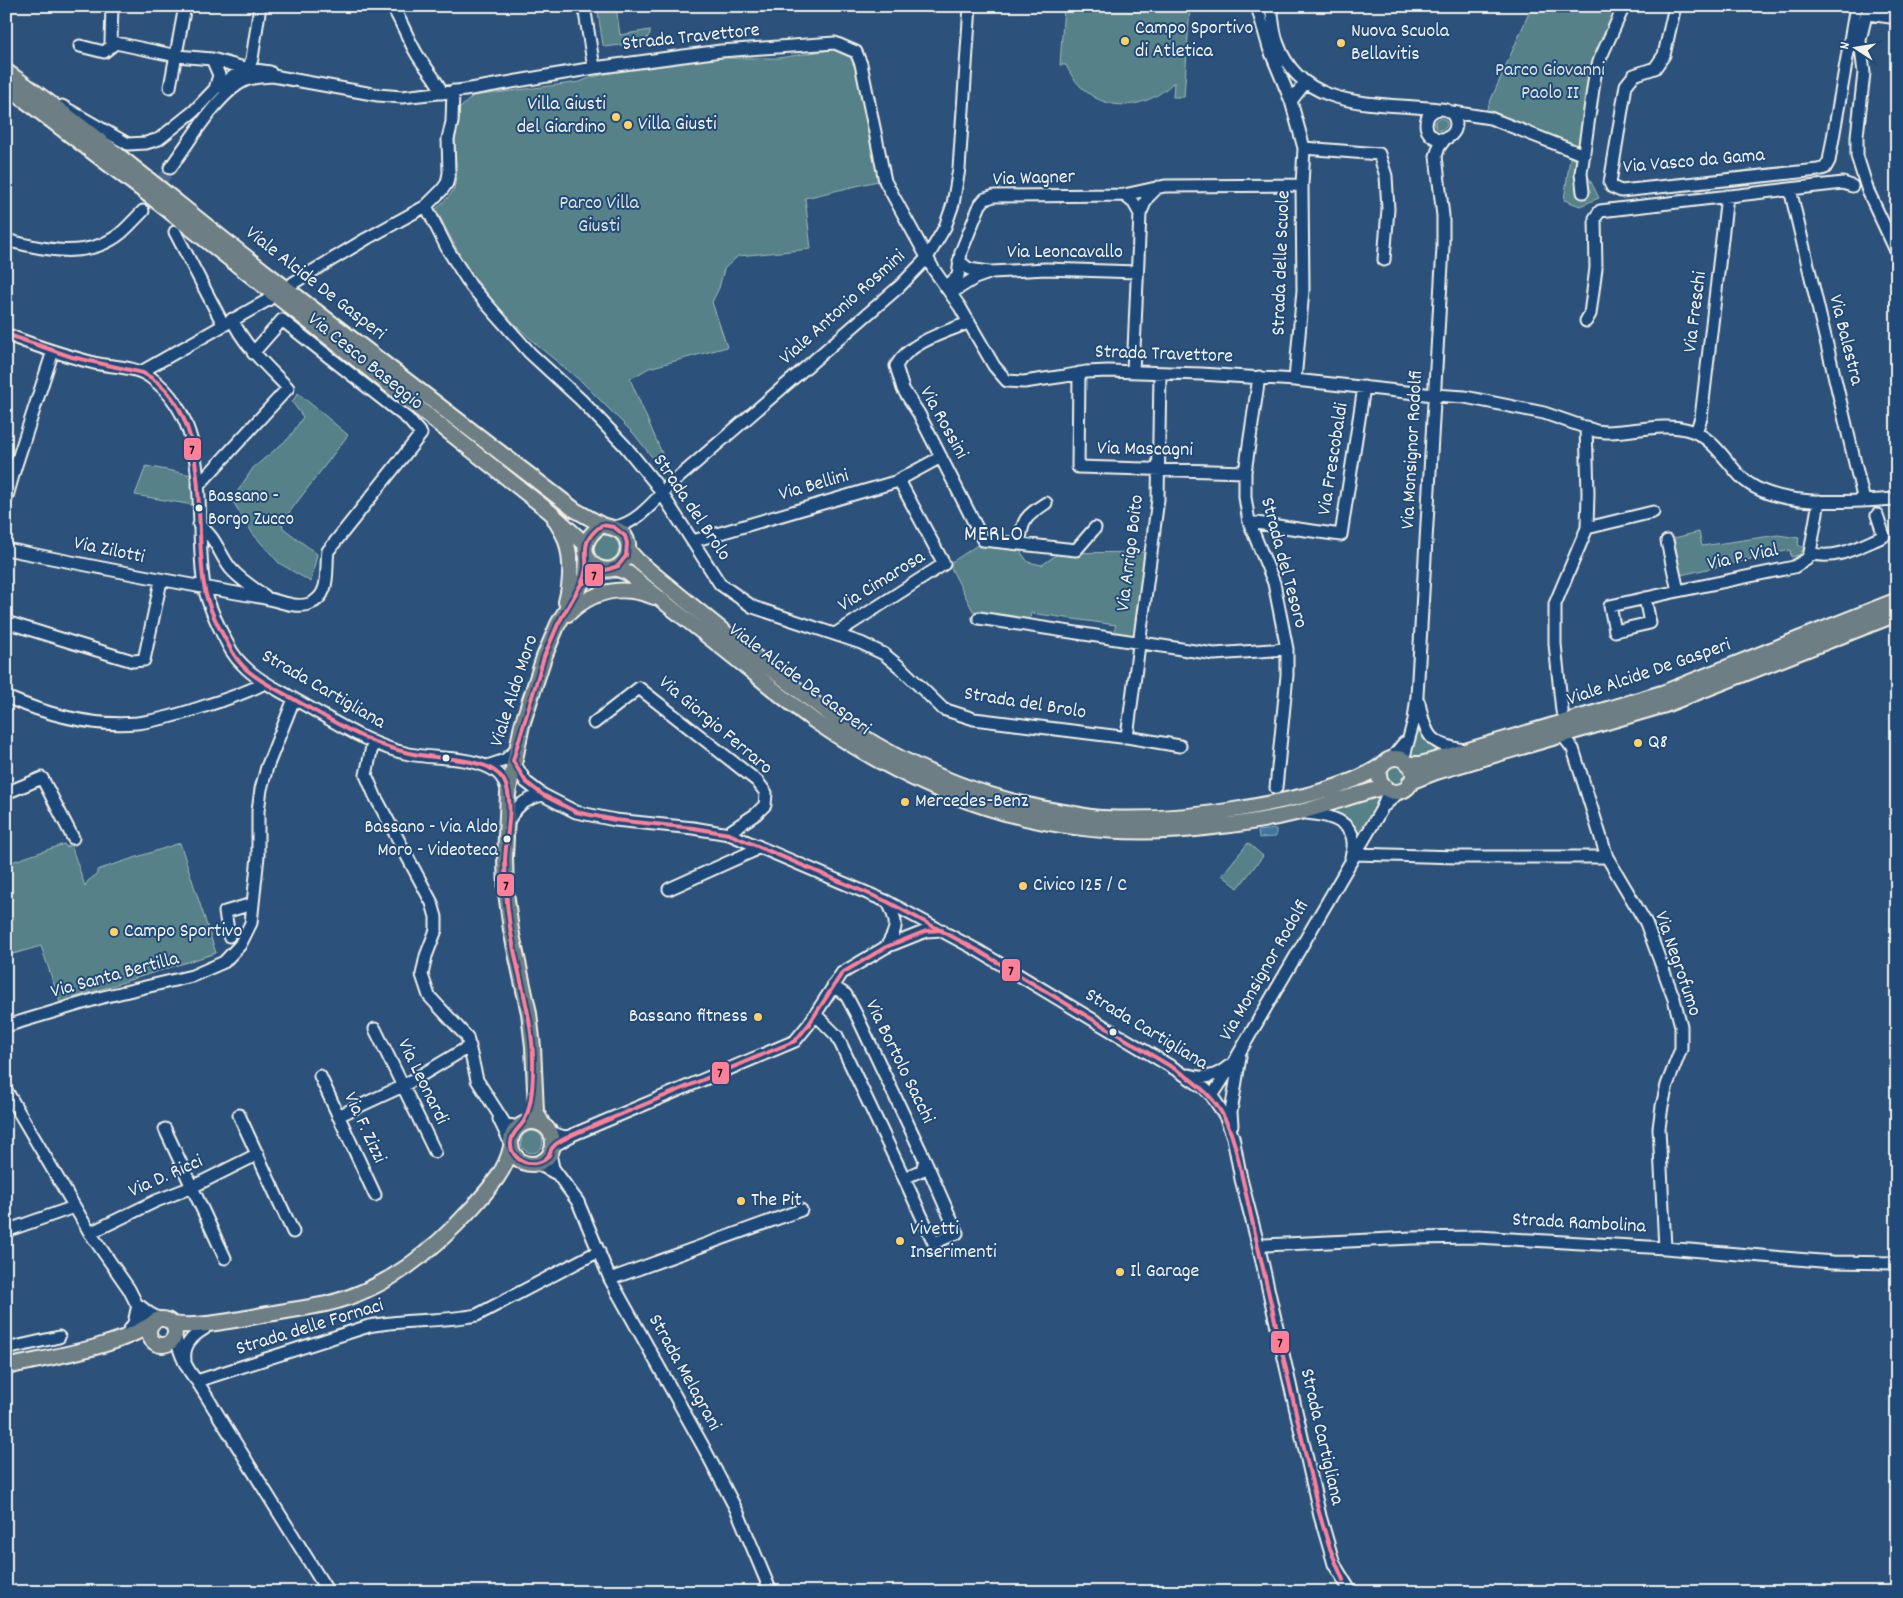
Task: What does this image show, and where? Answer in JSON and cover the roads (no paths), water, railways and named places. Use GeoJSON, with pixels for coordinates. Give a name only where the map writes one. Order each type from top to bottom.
{"type":"FeatureCollection","features":[{"type":"Feature","properties":{"kind":"main road","name":"Viale Alcide De Gasperi"},"geometry":{"type":"LineString","coordinates":[[6,70],[48,100],[277,282],[567,504],[590,520],[608,526],[625,536],[628,546],[638,561],[728,636],[854,732],[927,771],[999,798],[1044,809],[1101,818],[1170,818],[1213,814],[1274,803],[1319,791],[1396,762],[1421,764],[1662,693],[1897,600]]}},
{"type":"Feature","properties":{"kind":"main road","name":"Viale Alcide De Gasperi"},"geometry":{"type":"LineString","coordinates":[[6,86],[141,189],[550,512],[585,544]]}},
{"type":"Feature","properties":{"kind":"main road"},"geometry":{"type":"LineString","coordinates":[[550,512],[565,538],[569,559],[570,586],[561,619]]}},
{"type":"Feature","properties":{"kind":"main road"},"geometry":{"type":"LineString","coordinates":[[587,558],[585,544],[590,534],[608,526]]}},
{"type":"Feature","properties":{"kind":"main road"},"geometry":{"type":"LineString","coordinates":[[610,569],[623,562],[628,546]]}},
{"type":"Feature","properties":{"kind":"main road","name":"Viale Alcide De Gasperi"},"geometry":{"type":"LineString","coordinates":[[587,558],[594,566],[628,573],[814,720],[876,760],[921,783],[973,804],[1040,822],[1102,830],[1167,831],[1213,827],[1298,812],[1396,788],[1436,772],[1665,705],[1897,614]]}},
{"type":"Feature","properties":{"kind":"main road","name":"Viale Aldo Moro"},"geometry":{"type":"LineString","coordinates":[[86,1349],[153,1342],[149,1334],[188,1325],[226,1321],[328,1303],[365,1290],[394,1276],[424,1256],[507,1173],[544,1160],[551,1150],[553,1142],[536,1111],[533,1082],[533,1046],[529,1013],[511,930],[506,892],[508,794],[515,756],[534,688],[561,619],[586,576],[587,558]]}},
{"type":"Feature","properties":{"kind":"main road","name":"Viale Aldo Moro"},"geometry":{"type":"LineString","coordinates":[[580,586],[589,579],[610,569]]}},
{"type":"Feature","properties":{"kind":"main road"},"geometry":{"type":"LineString","coordinates":[[561,619],[588,598],[617,590],[636,592],[659,599]]}},
{"type":"Feature","properties":{"kind":"main road"},"geometry":{"type":"LineString","coordinates":[[1396,762],[1412,773],[1396,788],[1381,784],[1379,774],[1396,762]]}},
{"type":"Feature","properties":{"kind":"main road","name":"Viale Aldo Moro"},"geometry":{"type":"LineString","coordinates":[[492,1186],[510,1154],[514,1132],[521,1125],[533,1082]]}},
{"type":"Feature","properties":{"kind":"main road"},"geometry":{"type":"LineString","coordinates":[[521,1125],[537,1122],[547,1128]]}},
{"type":"Feature","properties":{"kind":"main road"},"geometry":{"type":"LineString","coordinates":[[511,1145],[520,1160],[533,1164]]}},
{"type":"Feature","properties":{"kind":"main road","name":"Viale Aldo Moro"},"geometry":{"type":"LineString","coordinates":[[6,1367],[86,1349],[136,1334],[167,1330],[204,1329],[226,1321]]}},
{"type":"Feature","properties":{"kind":"street"},"geometry":{"type":"LineString","coordinates":[[80,46],[104,52],[113,45],[111,42],[112,6]]}},
{"type":"Feature","properties":{"kind":"street"},"geometry":{"type":"LineString","coordinates":[[170,87],[185,6]]}},
{"type":"Feature","properties":{"kind":"street"},"geometry":{"type":"LineString","coordinates":[[248,69],[260,6]]}},
{"type":"Feature","properties":{"kind":"street"},"geometry":{"type":"LineString","coordinates":[[293,283],[366,239],[426,206],[442,190],[447,182],[449,172],[448,139],[452,122],[447,92],[428,72],[392,6]]}},
{"type":"Feature","properties":{"kind":"street"},"geometry":{"type":"LineString","coordinates":[[584,6],[594,68]]}},
{"type":"Feature","properties":{"kind":"street","name":"Viale Antonio Rosmini"},"geometry":{"type":"LineString","coordinates":[[608,526],[626,524],[636,518],[661,493],[900,286],[927,258],[945,227],[956,191],[970,6]]}},
{"type":"Feature","properties":{"kind":"street","name":"Strada delle Scuole"},"geometry":{"type":"LineString","coordinates":[[1257,6],[1272,57],[1291,101],[1304,148],[1302,185],[1303,290],[1295,380]]}},
{"type":"Feature","properties":{"kind":"street"},"geometry":{"type":"LineString","coordinates":[[1271,6],[1275,36],[1282,54],[1292,70],[1305,83],[1325,94],[1342,100],[1443,108],[1452,112],[1490,118],[1579,153]]}},
{"type":"Feature","properties":{"kind":"street"},"geometry":{"type":"LineString","coordinates":[[1584,192],[1579,153],[1600,59],[1624,6]]}},
{"type":"Feature","properties":{"kind":"street","name":"Via Vasco da Gama"},"geometry":{"type":"LineString","coordinates":[[1675,6],[1664,55],[1655,68],[1634,75],[1626,85],[1610,183],[1612,187],[1621,190],[1825,168],[1829,161],[1856,6]]}},
{"type":"Feature","properties":{"kind":"street"},"geometry":{"type":"LineString","coordinates":[[1890,17],[1866,15],[1860,40],[1864,72],[1857,148],[1863,179],[1897,253]]}},
{"type":"Feature","properties":{"kind":"street"},"geometry":{"type":"LineString","coordinates":[[111,42],[177,56],[212,59],[248,69],[402,97]]}},
{"type":"Feature","properties":{"kind":"street","name":"Strada Travettore"},"geometry":{"type":"LineString","coordinates":[[402,97],[447,92],[594,68],[720,52],[835,43],[856,52],[861,64],[885,181],[927,258],[994,366],[1007,381],[1024,382],[1079,373],[1108,371],[1259,377],[1434,396],[1465,397],[1518,407],[1606,432],[1673,427],[1696,432],[1713,445],[1742,477],[1760,490],[1783,497],[1819,501],[1897,500]]}},
{"type":"Feature","properties":{"kind":"street"},"geometry":{"type":"LineString","coordinates":[[212,59],[219,75],[215,89]]}},
{"type":"Feature","properties":{"kind":"street"},"geometry":{"type":"LineString","coordinates":[[48,100],[65,107],[128,144],[146,143],[160,139],[194,111],[215,89],[229,78],[248,69]]}},
{"type":"Feature","properties":{"kind":"street"},"geometry":{"type":"LineString","coordinates":[[170,168],[214,108],[231,90],[246,80],[273,76],[378,95],[402,97]]}},
{"type":"Feature","properties":{"kind":"street"},"geometry":{"type":"LineString","coordinates":[[1291,101],[1305,83]]}},
{"type":"Feature","properties":{"kind":"street","name":"Via Monsignor Rodolfi"},"geometry":{"type":"LineString","coordinates":[[1412,107],[1423,118],[1429,131],[1437,165]]}},
{"type":"Feature","properties":{"kind":"street"},"geometry":{"type":"LineString","coordinates":[[1438,109],[1429,115],[1429,131],[1440,139],[1449,137],[1456,130],[1479,116]]}},
{"type":"Feature","properties":{"kind":"street"},"geometry":{"type":"LineString","coordinates":[[1452,112],[1457,121],[1456,130]]}},
{"type":"Feature","properties":{"kind":"street","name":"Via Monsignor Rodolfi"},"geometry":{"type":"LineString","coordinates":[[1396,762],[1410,736],[1417,696],[1444,247],[1443,216],[1436,156],[1439,147],[1445,139]]}},
{"type":"Feature","properties":{"kind":"street"},"geometry":{"type":"LineString","coordinates":[[1304,148],[1379,154],[1386,176],[1387,200],[1384,260]]}},
{"type":"Feature","properties":{"kind":"street"},"geometry":{"type":"LineString","coordinates":[[1586,321],[1590,314],[1596,268],[1595,222],[1597,214],[1604,209],[1843,183],[1852,186]]}},
{"type":"Feature","properties":{"kind":"street","name":"Via Wagner"},"geometry":{"type":"LineString","coordinates":[[948,290],[958,276],[959,261],[980,205],[985,199],[994,196],[1124,195],[1158,187],[1302,185]]}},
{"type":"Feature","properties":{"kind":"street","name":"Via Leoncavallo"},"geometry":{"type":"LineString","coordinates":[[1134,372],[1140,214],[1147,198],[1158,187]]}},
{"type":"Feature","properties":{"kind":"street","name":"Via Balestra"},"geometry":{"type":"LineString","coordinates":[[1790,189],[1864,501]]}},
{"type":"Feature","properties":{"kind":"street"},"geometry":{"type":"LineString","coordinates":[[1124,195],[1134,203],[1140,214]]}},
{"type":"Feature","properties":{"kind":"street","name":"Via Freschi"},"geometry":{"type":"LineString","coordinates":[[1696,432],[1704,400],[1727,196]]}},
{"type":"Feature","properties":{"kind":"street","name":"Strada del Brolo"},"geometry":{"type":"LineString","coordinates":[[426,206],[448,250],[471,286],[530,353],[581,400],[625,446],[661,493],[720,584],[753,607],[861,643],[884,654],[943,709],[967,717],[1121,737],[1127,736],[1180,746]]}},
{"type":"Feature","properties":{"kind":"street"},"geometry":{"type":"LineString","coordinates":[[6,240],[34,248],[59,251],[94,247],[120,234],[143,211]]}},
{"type":"Feature","properties":{"kind":"street"},"geometry":{"type":"LineString","coordinates":[[175,232],[228,322],[254,353],[288,388],[198,486]]}},
{"type":"Feature","properties":{"kind":"street","name":"Via Leoncavallo"},"geometry":{"type":"LineString","coordinates":[[959,261],[969,269],[992,272],[1054,269],[1108,273],[1137,272]]}},
{"type":"Feature","properties":{"kind":"street","name":"Via Leoncavallo"},"geometry":{"type":"LineString","coordinates":[[948,290],[992,272]]}},
{"type":"Feature","properties":{"kind":"street"},"geometry":{"type":"LineString","coordinates":[[141,372],[268,300]]}},
{"type":"Feature","properties":{"kind":"street","name":"Via Cesco Baseggio"},"geometry":{"type":"LineString","coordinates":[[204,588],[269,598],[296,605],[309,604],[320,597],[327,578],[326,563],[328,551],[421,434],[408,419],[282,320],[254,353]]}},
{"type":"Feature","properties":{"kind":"street","name":"Via Rossini"},"geometry":{"type":"LineString","coordinates":[[968,323],[930,337],[917,346],[896,366],[903,389],[919,414],[983,540],[1076,550],[1095,528]]}},
{"type":"Feature","properties":{"kind":"street","name":"Strada Cartigliana"},"geometry":{"type":"LineString","coordinates":[[6,334],[53,351],[95,363],[141,372],[162,386],[174,402],[184,419],[191,439],[198,486],[204,588],[219,626],[233,654],[243,666],[265,683],[356,735],[373,742],[408,754],[457,759],[487,766]]}},
{"type":"Feature","properties":{"kind":"street"},"geometry":{"type":"LineString","coordinates":[[6,500],[53,351]]}},
{"type":"Feature","properties":{"kind":"street","name":"Via Mascagni"},"geometry":{"type":"LineString","coordinates":[[1079,373],[1078,467],[1245,472]]}},
{"type":"Feature","properties":{"kind":"street","name":"Via Arrigo Boito"},"geometry":{"type":"LineString","coordinates":[[1127,736],[1158,499],[1160,374]]}},
{"type":"Feature","properties":{"kind":"street","name":"Strada del Tesoro"},"geometry":{"type":"LineString","coordinates":[[1259,377],[1245,472],[1245,497],[1249,522],[1274,583],[1286,649],[1287,675],[1276,788]]}},
{"type":"Feature","properties":{"kind":"street","name":"Via Frescobaldi"},"geometry":{"type":"LineString","coordinates":[[1249,522],[1341,535],[1364,387]]}},
{"type":"Feature","properties":{"kind":"street"},"geometry":{"type":"LineString","coordinates":[[1562,711],[1555,644],[1555,604],[1587,528],[1586,427]]}},
{"type":"Feature","properties":{"kind":"street","name":"Via Bellini"},"geometry":{"type":"LineString","coordinates":[[693,541],[899,480],[941,457]]}},
{"type":"Feature","properties":{"kind":"street","name":"Via Cimarosa"},"geometry":{"type":"LineString","coordinates":[[835,634],[944,564],[899,480]]}},
{"type":"Feature","properties":{"kind":"street"},"geometry":{"type":"LineString","coordinates":[[1819,501],[1810,552],[1821,556],[1838,555],[1884,536],[1877,515]]}},
{"type":"Feature","properties":{"kind":"street"},"geometry":{"type":"LineString","coordinates":[[1019,544],[1022,526],[1027,516],[1046,503]]}},
{"type":"Feature","properties":{"kind":"street"},"geometry":{"type":"LineString","coordinates":[[1587,528],[1653,512]]}},
{"type":"Feature","properties":{"kind":"street","name":"Viale Antonio Rosmini"},"geometry":{"type":"LineString","coordinates":[[628,546],[629,534],[636,518]]}},
{"type":"Feature","properties":{"kind":"street"},"geometry":{"type":"LineString","coordinates":[[199,525],[210,533],[231,568],[247,584],[269,598]]}},
{"type":"Feature","properties":{"kind":"street"},"geometry":{"type":"LineString","coordinates":[[1667,541],[1678,591]]}},
{"type":"Feature","properties":{"kind":"street","name":"Via Zilotti"},"geometry":{"type":"LineString","coordinates":[[6,549],[204,588]]}},
{"type":"Feature","properties":{"kind":"street","name":"Via P. Vial"},"geometry":{"type":"LineString","coordinates":[[1645,598],[1794,567],[1807,559],[1810,552]]}},
{"type":"Feature","properties":{"kind":"street"},"geometry":{"type":"LineString","coordinates":[[6,622],[133,661],[144,660],[161,581]]}},
{"type":"Feature","properties":{"kind":"street"},"geometry":{"type":"LineString","coordinates":[[979,618],[1214,654],[1286,649]]}},
{"type":"Feature","properties":{"kind":"street"},"geometry":{"type":"LineString","coordinates":[[6,697],[47,712],[82,719],[112,723],[137,723],[175,716],[247,692],[265,683]]}},
{"type":"Feature","properties":{"kind":"street","name":"Via Giorgio Ferraro"},"geometry":{"type":"LineString","coordinates":[[594,723],[640,688],[757,781],[766,793],[764,805],[756,814],[729,834]]}},
{"type":"Feature","properties":{"kind":"street"},"geometry":{"type":"LineString","coordinates":[[1417,696],[1427,732],[1435,742],[1446,747],[1467,751]]}},
{"type":"Feature","properties":{"kind":"street","name":"Via Santa Bertilla"},"geometry":{"type":"LineString","coordinates":[[6,1026],[103,997],[192,976],[224,962],[240,945],[251,923],[258,856],[258,812],[261,789],[267,767],[294,698]]}},
{"type":"Feature","properties":{"kind":"street","name":"Via Negrofumo"},"geometry":{"type":"LineString","coordinates":[[1563,736],[1573,749],[1607,857],[1646,923],[1674,999],[1681,1026],[1681,1049],[1667,1085],[1659,1128],[1666,1248]]}},
{"type":"Feature","properties":{"kind":"street"},"geometry":{"type":"LineString","coordinates":[[373,742],[366,775],[375,796],[432,903],[436,917],[436,930],[426,956],[422,975],[429,996],[467,1037],[477,1080],[498,1115],[505,1124],[521,1125]]}},
{"type":"Feature","properties":{"kind":"street"},"geometry":{"type":"LineString","coordinates":[[487,766],[515,756]]}},
{"type":"Feature","properties":{"kind":"street","name":"Strada Cartigliana"},"geometry":{"type":"LineString","coordinates":[[515,756],[526,782],[543,795],[576,812],[729,834],[888,902],[942,930],[1180,1072],[1212,1096],[1225,1116],[1233,1137],[1241,1179],[1258,1244],[1310,1474],[1334,1564],[1351,1592]]}},
{"type":"Feature","properties":{"kind":"street"},"geometry":{"type":"LineString","coordinates":[[487,766],[502,777],[508,794]]}},
{"type":"Feature","properties":{"kind":"street"},"geometry":{"type":"LineString","coordinates":[[6,793],[42,778],[73,838]]}},
{"type":"Feature","properties":{"kind":"street","name":"Via Monsignor Rodolfi"},"geometry":{"type":"LineString","coordinates":[[1212,1096],[1234,1062],[1381,810],[1396,788]]}},
{"type":"Feature","properties":{"kind":"street"},"geometry":{"type":"LineString","coordinates":[[507,826],[518,806],[531,798],[543,795]]}},
{"type":"Feature","properties":{"kind":"street","name":"Via Monsignor Rodolfi"},"geometry":{"type":"LineString","coordinates":[[1298,812],[1323,814],[1340,820],[1349,830],[1352,838],[1352,859]]}},
{"type":"Feature","properties":{"kind":"street"},"geometry":{"type":"LineString","coordinates":[[669,889],[750,852],[758,846]]}},
{"type":"Feature","properties":{"kind":"street"},"geometry":{"type":"LineString","coordinates":[[1352,859],[1457,856],[1607,857]]}},
{"type":"Feature","properties":{"kind":"street"},"geometry":{"type":"LineString","coordinates":[[888,902],[894,914],[900,936]]}},
{"type":"Feature","properties":{"kind":"street"},"geometry":{"type":"LineString","coordinates":[[229,936],[225,912],[252,904]]}},
{"type":"Feature","properties":{"kind":"street"},"geometry":{"type":"LineString","coordinates":[[900,936],[904,921],[914,915]]}},
{"type":"Feature","properties":{"kind":"street"},"geometry":{"type":"LineString","coordinates":[[547,1128],[564,1137],[572,1135],[794,1040],[809,1024],[842,973],[886,947],[900,936],[942,930]]}},
{"type":"Feature","properties":{"kind":"street","name":"Via Bortolo Sacchi"},"geometry":{"type":"LineString","coordinates":[[815,1014],[836,1036],[934,1243],[957,1233],[925,1160],[846,995],[833,986]]}},
{"type":"Feature","properties":{"kind":"street","name":"Via Leonardi"},"geometry":{"type":"LineString","coordinates":[[375,1029],[435,1152]]}},
{"type":"Feature","properties":{"kind":"street"},"geometry":{"type":"LineString","coordinates":[[338,1116],[403,1086],[470,1046]]}},
{"type":"Feature","properties":{"kind":"street"},"geometry":{"type":"LineString","coordinates":[[1233,1137],[1231,1112],[1242,1048]]}},
{"type":"Feature","properties":{"kind":"street"},"geometry":{"type":"LineString","coordinates":[[1180,1072],[1196,1077],[1210,1077],[1220,1073],[1234,1062]]}},
{"type":"Feature","properties":{"kind":"street","name":"Via F. Zizzi"},"geometry":{"type":"LineString","coordinates":[[320,1076],[375,1195]]}},
{"type":"Feature","properties":{"kind":"street"},"geometry":{"type":"LineString","coordinates":[[6,1090],[74,1207],[138,1305],[145,1321],[167,1330],[189,1373],[197,1381],[328,1592]]}},
{"type":"Feature","properties":{"kind":"street"},"geometry":{"type":"LineString","coordinates":[[239,1115],[293,1232]]}},
{"type":"Feature","properties":{"kind":"street"},"geometry":{"type":"LineString","coordinates":[[498,1115],[500,1124],[511,1145]]}},
{"type":"Feature","properties":{"kind":"street"},"geometry":{"type":"LineString","coordinates":[[165,1129],[225,1258]]}},
{"type":"Feature","properties":{"kind":"street"},"geometry":{"type":"LineString","coordinates":[[551,1150],[572,1135]]}},
{"type":"Feature","properties":{"kind":"street","name":"Strada Melagrani"},"geometry":{"type":"LineString","coordinates":[[551,1150],[551,1162],[578,1202],[610,1279],[738,1513],[771,1592]]}},
{"type":"Feature","properties":{"kind":"street","name":"Via D. Ricci"},"geometry":{"type":"LineString","coordinates":[[90,1233],[156,1201],[192,1187],[258,1154]]}},
{"type":"Feature","properties":{"kind":"street"},"geometry":{"type":"LineString","coordinates":[[904,1178],[922,1170],[925,1160]]}},
{"type":"Feature","properties":{"kind":"street","name":"Strada Melagrani"},"geometry":{"type":"LineString","coordinates":[[533,1164],[559,1176]]}},
{"type":"Feature","properties":{"kind":"street"},"geometry":{"type":"LineString","coordinates":[[6,1232],[74,1207]]}},
{"type":"Feature","properties":{"kind":"street"},"geometry":{"type":"LineString","coordinates":[[610,1279],[801,1210]]}},
{"type":"Feature","properties":{"kind":"street","name":"Strada Rambolina"},"geometry":{"type":"LineString","coordinates":[[1258,1244],[1478,1237],[1666,1248],[1816,1261],[1897,1264]]}},
{"type":"Feature","properties":{"kind":"street","name":"Strada delle Fornaci"},"geometry":{"type":"LineString","coordinates":[[197,1381],[369,1326],[394,1321],[462,1318],[477,1315],[598,1251]]}},
{"type":"Feature","properties":{"kind":"street"},"geometry":{"type":"LineString","coordinates":[[125,1337],[134,1323],[138,1305]]}},
{"type":"Feature","properties":{"kind":"street","name":"Viale Aldo Moro"},"geometry":{"type":"LineString","coordinates":[[183,1359],[187,1344],[192,1336],[204,1329]]}},
{"type":"Feature","properties":{"kind":"street"},"geometry":{"type":"LineString","coordinates":[[6,1349],[59,1337]]}},
{"type":"Feature","properties":{"kind":"street"},"geometry":{"type":"LineString","coordinates":[[1339,1592],[1343,1580]]}},
{"type":"Feature","properties":{"kind":"water"},"geometry":{"type":"Polygon","coordinates":[[[1276,829],[1276,837],[1259,838],[1258,831],[1276,829]]]}},
{"type":"Feature","properties":{"kind":"tunnel"},"geometry":{"type":"LineString","coordinates":[[143,211],[170,168]]}},
{"type":"Feature","properties":{"kind":"place","name":"Campo Sportivo di Atletica"},"geometry":{"type":"Point","coordinates":[1125,41]}},
{"type":"Feature","properties":{"kind":"place","name":"Nuova Scuola Bellavitis"},"geometry":{"type":"Point","coordinates":[1341,43]}},
{"type":"Feature","properties":{"kind":"place","name":"Villa Giusti del Giardino"},"geometry":{"type":"Point","coordinates":[616,117]}},
{"type":"Feature","properties":{"kind":"place","name":"Villa Giusti"},"geometry":{"type":"Point","coordinates":[628,125]}},
{"type":"Feature","properties":{"kind":"place","name":"Bassano - Borgo Zucco"},"geometry":{"type":"Point","coordinates":[199,508]}},
{"type":"Feature","properties":{"kind":"place","name":"Q8"},"geometry":{"type":"Point","coordinates":[1638,743]}},
{"type":"Feature","properties":{"kind":"place","name":"Mercedes-Benz"},"geometry":{"type":"Point","coordinates":[905,802]}},
{"type":"Feature","properties":{"kind":"place","name":"Bassano - Via Aldo Moro - Videoteca"},"geometry":{"type":"Point","coordinates":[507,839]}},
{"type":"Feature","properties":{"kind":"place","name":"Civico 125 / C"},"geometry":{"type":"Point","coordinates":[1023,886]}},
{"type":"Feature","properties":{"kind":"place","name":"Campo Sportivo"},"geometry":{"type":"Point","coordinates":[114,932]}},
{"type":"Feature","properties":{"kind":"place","name":"Bassano fitness"},"geometry":{"type":"Point","coordinates":[758,1017]}},
{"type":"Feature","properties":{"kind":"place","name":"The Pit"},"geometry":{"type":"Point","coordinates":[741,1201]}},
{"type":"Feature","properties":{"kind":"place","name":"Vivetti Inserimenti"},"geometry":{"type":"Point","coordinates":[900,1241]}},
{"type":"Feature","properties":{"kind":"place","name":"Il Garage"},"geometry":{"type":"Point","coordinates":[1120,1272]}},
{"type":"Feature","properties":{"kind":"district","name":"MERLO"},"geometry":{"type":"Point","coordinates":[994,535]}},
{"type":"Feature","properties":{"kind":"park label","name":"Parco Giovanni Paolo II"},"geometry":{"type":"Point","coordinates":[1550,82]}},
{"type":"Feature","properties":{"kind":"park label","name":"Parco Villa Giusti"},"geometry":{"type":"Point","coordinates":[599,216]}}]}
